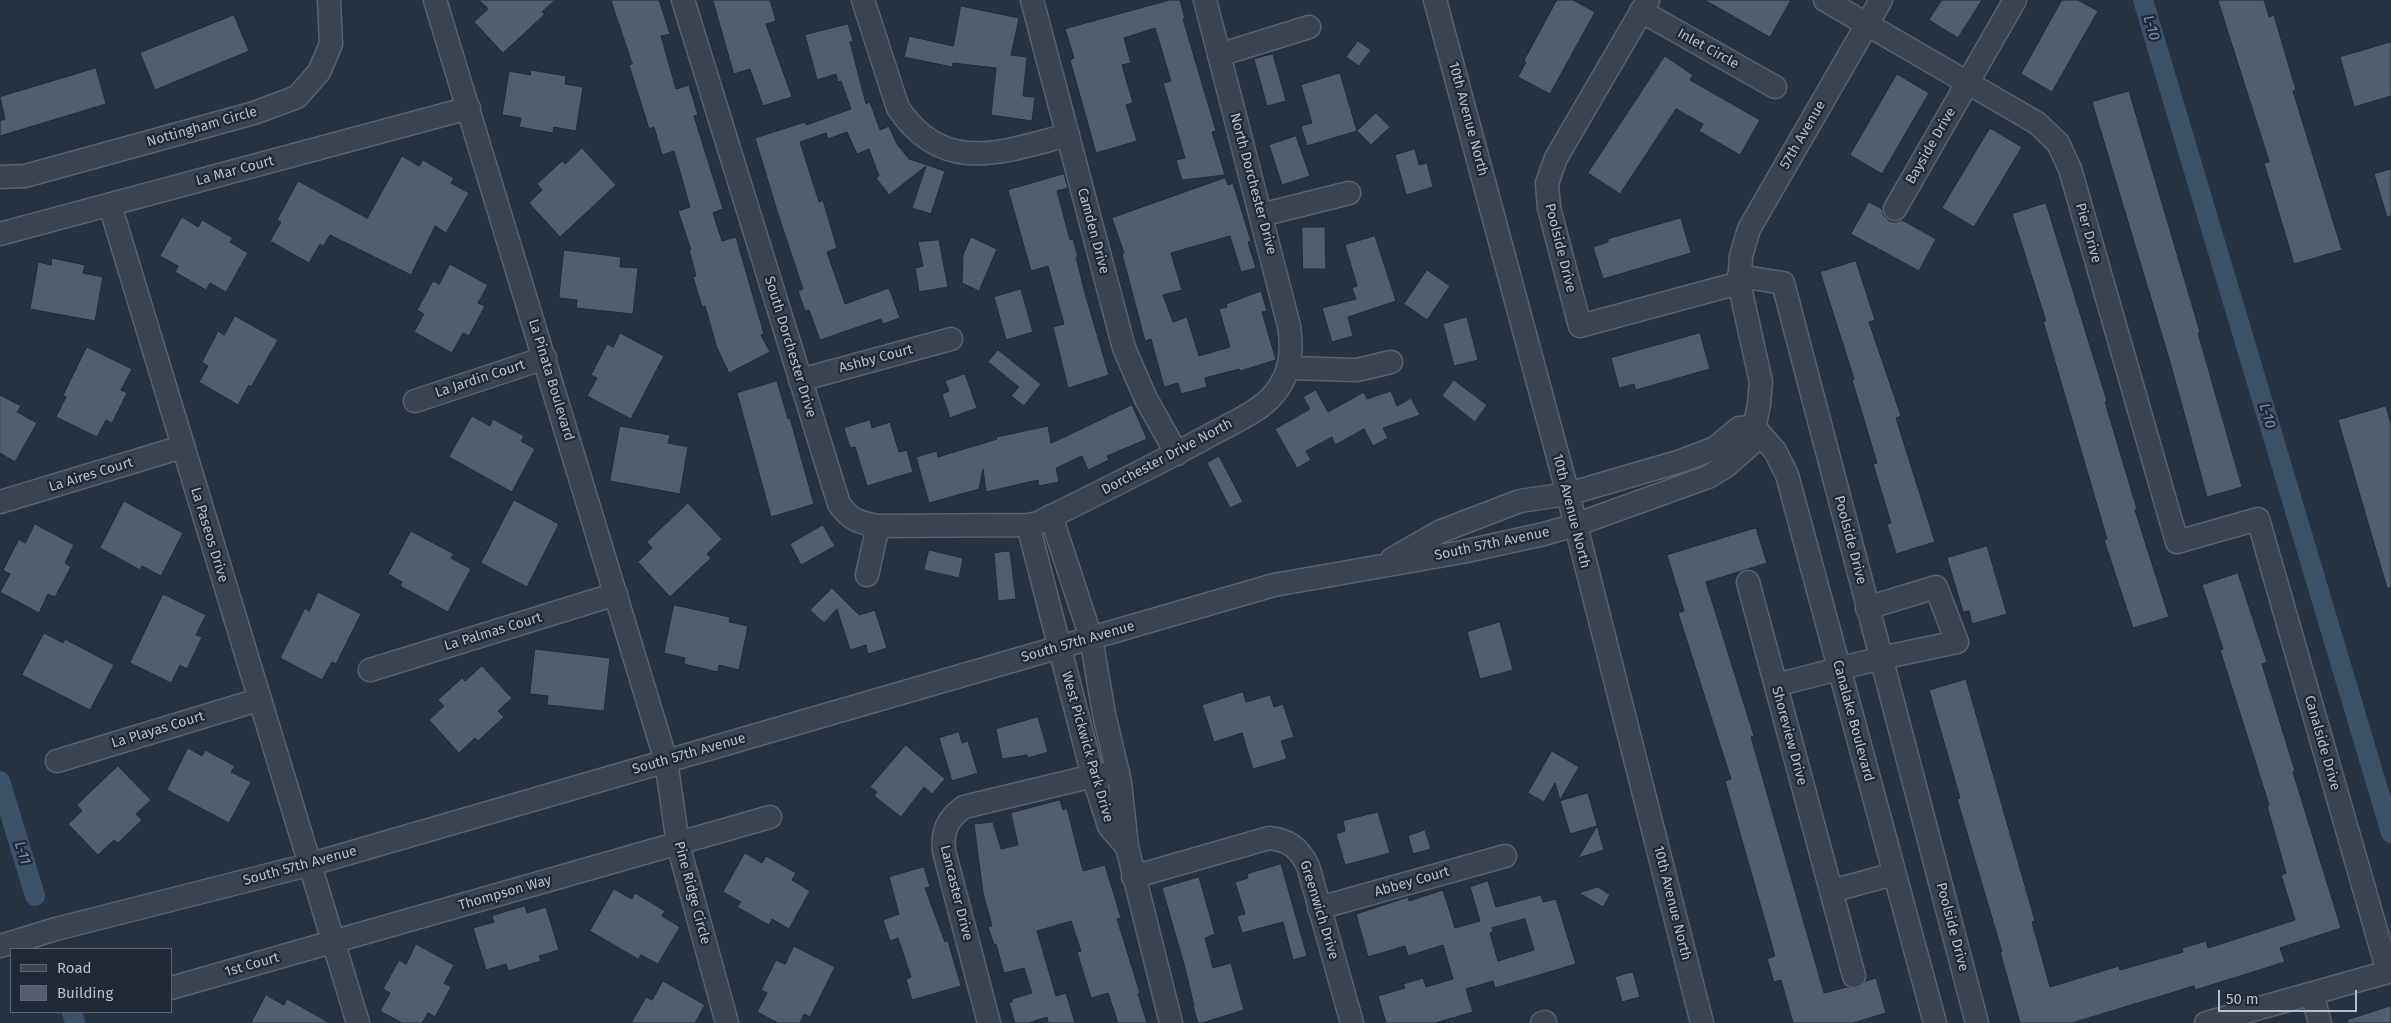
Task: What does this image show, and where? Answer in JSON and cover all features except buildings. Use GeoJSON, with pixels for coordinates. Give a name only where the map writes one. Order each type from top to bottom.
{"type":"FeatureCollection","features":[{"type":"Feature","properties":{"kind":"street","name":"Nottingham Circle"},"geometry":{"type":"LineString","coordinates":[[0,177],[35,173],[254,113],[297,97],[319,72],[331,44],[329,0]]}},
{"type":"Feature","properties":{"kind":"street","name":"La Pinata Boulevard"},"geometry":{"type":"LineString","coordinates":[[435,0],[666,761]]}},
{"type":"Feature","properties":{"kind":"street","name":"South Dorchester Drive"},"geometry":{"type":"LineString","coordinates":[[683,0],[839,504],[846,515],[857,522],[878,526],[1028,525]]}},
{"type":"Feature","properties":{"kind":"street"},"geometry":{"type":"LineString","coordinates":[[863,0],[898,108],[906,121],[929,141],[956,153],[987,155],[1068,135]]}},
{"type":"Feature","properties":{"kind":"street","name":"Camden Drive"},"geometry":{"type":"LineString","coordinates":[[1032,0],[1124,348],[1146,399],[1177,454]]}},
{"type":"Feature","properties":{"kind":"street","name":"North Dorchester Drive"},"geometry":{"type":"LineString","coordinates":[[1205,0],[1289,326],[1292,354],[1288,368]]}},
{"type":"Feature","properties":{"kind":"street","name":"10th Avenue North"},"geometry":{"type":"LineString","coordinates":[[1435,0],[1568,494],[1702,1023]]}},
{"type":"Feature","properties":{"kind":"street"},"geometry":{"type":"LineString","coordinates":[[1825,0],[1867,24]]}},
{"type":"Feature","properties":{"kind":"street","name":"57th Avenue"},"geometry":{"type":"LineString","coordinates":[[1689,485],[1726,466],[1751,444],[1761,382],[1739,280],[1741,256],[1749,229],[1881,0]]}},
{"type":"Feature","properties":{"kind":"street","name":"Bayside Drive"},"geometry":{"type":"LineString","coordinates":[[1895,209],[2015,0]]}},
{"type":"Feature","properties":{"kind":"street","name":"Inlet Circle"},"geometry":{"type":"LineString","coordinates":[[1644,6],[1775,87]]}},
{"type":"Feature","properties":{"kind":"street","name":"Poolside Drive"},"geometry":{"type":"LineString","coordinates":[[1644,6],[1556,158],[1547,183],[1549,208],[1580,326],[1739,280],[1783,284],[1977,1023]]}},
{"type":"Feature","properties":{"kind":"street","name":"Pier Drive"},"geometry":{"type":"LineString","coordinates":[[1867,24],[2037,123],[2048,132],[2065,156],[2177,542]]}},
{"type":"Feature","properties":{"kind":"street"},"geometry":{"type":"LineString","coordinates":[[1219,55],[1309,27]]}},
{"type":"Feature","properties":{"kind":"street","name":"La Mar Court"},"geometry":{"type":"LineString","coordinates":[[0,234],[469,108]]}},
{"type":"Feature","properties":{"kind":"street"},"geometry":{"type":"LineString","coordinates":[[1261,215],[1349,193]]}},
{"type":"Feature","properties":{"kind":"street","name":"La Paseos Drive"},"geometry":{"type":"LineString","coordinates":[[110,205],[308,865]]}},
{"type":"Feature","properties":{"kind":"street","name":"Ashby Court"},"geometry":{"type":"LineString","coordinates":[[800,380],[951,339]]}},
{"type":"Feature","properties":{"kind":"street","name":"La Jardin Court"},"geometry":{"type":"LineString","coordinates":[[415,400],[545,358]]}},
{"type":"Feature","properties":{"kind":"street"},"geometry":{"type":"LineString","coordinates":[[1288,368],[1357,370],[1391,362]]}},
{"type":"Feature","properties":{"kind":"street","name":"Dorchester Drive North"},"geometry":{"type":"LineString","coordinates":[[1028,525],[1051,516],[1177,454],[1264,404],[1282,384],[1288,368]]}},
{"type":"Feature","properties":{"kind":"street","name":"South 57th Avenue"},"geometry":{"type":"LineString","coordinates":[[1379,567],[1439,532],[1520,501],[1568,494],[1681,461],[1715,448],[1739,428],[1754,427]]}},
{"type":"Feature","properties":{"kind":"street","name":"Canalake Boulevard"},"geometry":{"type":"LineString","coordinates":[[1754,427],[1774,451],[1784,468],[1935,1023]]}},
{"type":"Feature","properties":{"kind":"street","name":"La Aires Court"},"geometry":{"type":"LineString","coordinates":[[0,502],[182,447]]}},
{"type":"Feature","properties":{"kind":"street","name":"South 57th Avenue"},"geometry":{"type":"LineString","coordinates":[[0,945],[308,865],[1274,585],[1462,552],[1575,525],[1689,485]]}},
{"type":"Feature","properties":{"kind":"street","name":"West Pickwick Park Drive"},"geometry":{"type":"LineString","coordinates":[[1051,516],[1091,638],[1104,714],[1118,772],[1127,847],[1171,1023]]}},
{"type":"Feature","properties":{"kind":"street","name":"Canalside Drive"},"geometry":{"type":"LineString","coordinates":[[2177,542],[2258,519],[2388,972],[2312,994]]}},
{"type":"Feature","properties":{"kind":"street","name":"West Pickwick Park Drive"},"geometry":{"type":"LineString","coordinates":[[1028,525],[1093,776],[1109,826],[1127,847]]}},
{"type":"Feature","properties":{"kind":"street"},"geometry":{"type":"LineString","coordinates":[[867,574],[878,526]]}},
{"type":"Feature","properties":{"kind":"street","name":"Shoreview Drive"},"geometry":{"type":"LineString","coordinates":[[1748,582],[1854,976]]}},
{"type":"Feature","properties":{"kind":"street"},"geometry":{"type":"LineString","coordinates":[[1776,684],[1881,658],[1957,642],[1936,587],[1867,608]]}},
{"type":"Feature","properties":{"kind":"street","name":"La Palmas Court"},"geometry":{"type":"LineString","coordinates":[[370,670],[616,594]]}},
{"type":"Feature","properties":{"kind":"street","name":"La Playas Court"},"geometry":{"type":"LineString","coordinates":[[57,761],[258,700]]}},
{"type":"Feature","properties":{"kind":"street","name":"Pine Ridge Circle"},"geometry":{"type":"LineString","coordinates":[[666,761],[678,844],[726,1023]]}},
{"type":"Feature","properties":{"kind":"street","name":"Lancaster Drive"},"geometry":{"type":"LineString","coordinates":[[990,1023],[944,851],[942,837],[946,825],[955,813],[964,807],[1093,776],[1118,772]]}},
{"type":"Feature","properties":{"kind":"street","name":"Thompson Way"},"geometry":{"type":"LineString","coordinates":[[332,942],[770,817]]}},
{"type":"Feature","properties":{"kind":"street","name":"Greenwich Drive"},"geometry":{"type":"LineString","coordinates":[[1134,877],[1269,838],[1282,839],[1293,845],[1302,854],[1308,866],[1352,1023]]}},
{"type":"Feature","properties":{"kind":"street","name":"Abbey Court"},"geometry":{"type":"LineString","coordinates":[[1319,908],[1505,856]]}},
{"type":"Feature","properties":{"kind":"street"},"geometry":{"type":"LineString","coordinates":[[308,865],[358,1023]]}},
{"type":"Feature","properties":{"kind":"street"},"geometry":{"type":"LineString","coordinates":[[1831,891],[1894,874]]}},
{"type":"Feature","properties":{"kind":"street","name":"1st Court"},"geometry":{"type":"LineString","coordinates":[[172,988],[332,942]]}},
{"type":"Feature","properties":{"kind":"street"},"geometry":{"type":"LineString","coordinates":[[2206,1023],[2312,994],[2320,1023]]}},
{"type":"Feature","properties":{"kind":"waterway","name":"L-10"},"geometry":{"type":"LineString","coordinates":[[2143,0],[2391,833]]}},
{"type":"Feature","properties":{"kind":"waterway","name":"L-11"},"geometry":{"type":"LineString","coordinates":[[0,781],[35,896]]}},
{"type":"Feature","properties":{"kind":"waterway","name":"L-11"},"geometry":{"type":"LineString","coordinates":[[72,1013],[75,1023]]}}]}
